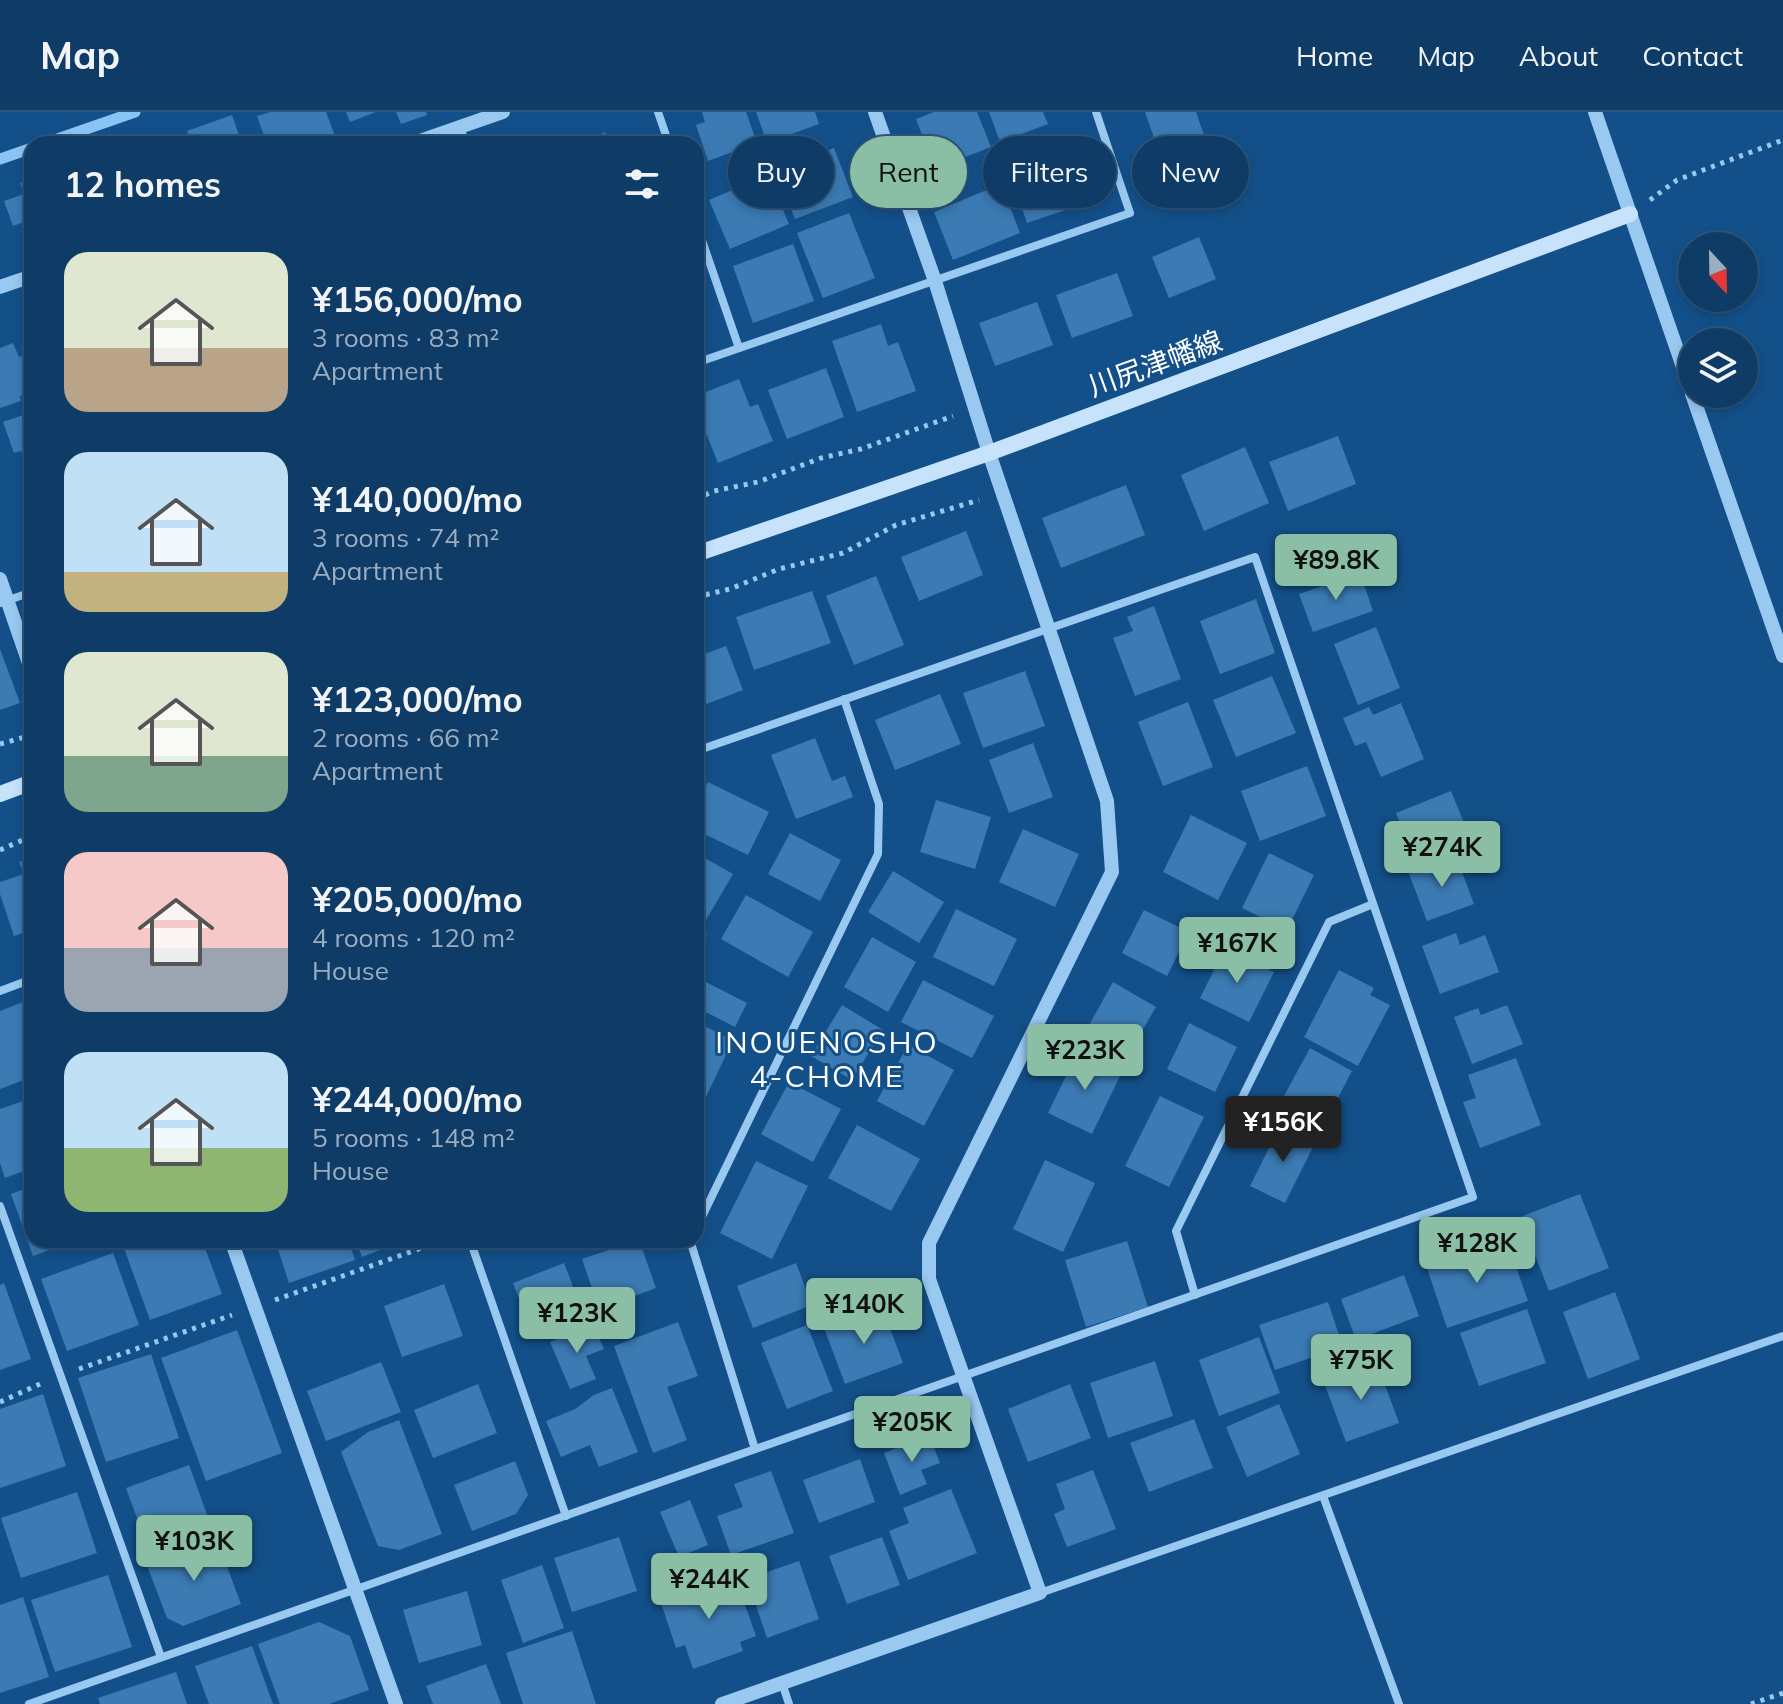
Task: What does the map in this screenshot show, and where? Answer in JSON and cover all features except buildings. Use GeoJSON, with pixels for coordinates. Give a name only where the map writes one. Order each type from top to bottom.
{"type":"FeatureCollection","features":[{"type":"Feature","properties":{"kind":"main road","name":"川尻津幡線"},"geometry":{"type":"LineString","coordinates":[[704,551],[989,453],[1630,214]]}},
{"type":"Feature","properties":{"kind":"main road"},"geometry":{"type":"LineString","coordinates":[[0,794],[24,785]]}},
{"type":"Feature","properties":{"kind":"street"},"geometry":{"type":"LineString","coordinates":[[434,136],[503,112]]}},
{"type":"Feature","properties":{"kind":"street"},"geometry":{"type":"LineString","coordinates":[[658,112],[666,136]]}},
{"type":"Feature","properties":{"kind":"street"},"geometry":{"type":"LineString","coordinates":[[875,112],[935,281],[989,453],[1107,801],[1112,872],[929,1243],[929,1279],[1040,1593]]}},
{"type":"Feature","properties":{"kind":"street"},"geometry":{"type":"LineString","coordinates":[[704,360],[1130,213],[1096,112]]}},
{"type":"Feature","properties":{"kind":"street"},"geometry":{"type":"LineString","coordinates":[[1595,112],[1678,353]]}},
{"type":"Feature","properties":{"kind":"street"},"geometry":{"type":"LineString","coordinates":[[460,127],[463,136]]}},
{"type":"Feature","properties":{"kind":"street"},"geometry":{"type":"LineString","coordinates":[[704,246],[739,348]]}},
{"type":"Feature","properties":{"kind":"street"},"geometry":{"type":"LineString","coordinates":[[0,287],[24,279]]}},
{"type":"Feature","properties":{"kind":"street"},"geometry":{"type":"LineString","coordinates":[[1697,408],[1783,656]]}},
{"type":"Feature","properties":{"kind":"street"},"geometry":{"type":"LineString","coordinates":[[29,1704],[1473,1197],[1255,557],[704,748]]}},
{"type":"Feature","properties":{"kind":"street"},"geometry":{"type":"LineString","coordinates":[[0,579],[4,601],[24,652]]}},
{"type":"Feature","properties":{"kind":"street"},"geometry":{"type":"LineString","coordinates":[[4,601],[24,595]]}},
{"type":"Feature","properties":{"kind":"street"},"geometry":{"type":"LineString","coordinates":[[704,1213],[878,854],[879,804],[844,699]]}},
{"type":"Feature","properties":{"kind":"street"},"geometry":{"type":"LineString","coordinates":[[1195,1295],[1176,1231],[1329,922],[1373,904]]}},
{"type":"Feature","properties":{"kind":"street"},"geometry":{"type":"LineString","coordinates":[[0,991],[24,982]]}},
{"type":"Feature","properties":{"kind":"street"},"geometry":{"type":"LineString","coordinates":[[0,1206],[161,1657]]}},
{"type":"Feature","properties":{"kind":"street"},"geometry":{"type":"LineString","coordinates":[[234,1248],[396,1704]]}},
{"type":"Feature","properties":{"kind":"street"},"geometry":{"type":"LineString","coordinates":[[473,1248],[566,1516]]}},
{"type":"Feature","properties":{"kind":"street"},"geometry":{"type":"LineString","coordinates":[[692,1248],[755,1449]]}},
{"type":"Feature","properties":{"kind":"street"},"geometry":{"type":"LineString","coordinates":[[722,1704],[1783,1336]]}},
{"type":"Feature","properties":{"kind":"street"},"geometry":{"type":"LineString","coordinates":[[1323,1496],[1399,1704]]}},
{"type":"Feature","properties":{"kind":"street"},"geometry":{"type":"LineString","coordinates":[[782,1683],[789,1704]]}},
{"type":"Feature","properties":{"kind":"path"},"geometry":{"type":"LineString","coordinates":[[1630,214],[1677,180],[1783,140]]}},
{"type":"Feature","properties":{"kind":"path"},"geometry":{"type":"LineString","coordinates":[[704,495],[758,482],[821,458],[861,449],[975,408]]}},
{"type":"Feature","properties":{"kind":"path"},"geometry":{"type":"LineString","coordinates":[[704,595],[730,589],[760,575],[843,553],[896,525],[1003,492]]}},
{"type":"Feature","properties":{"kind":"path"},"geometry":{"type":"LineString","coordinates":[[0,744],[24,737]]}},
{"type":"Feature","properties":{"kind":"path"},"geometry":{"type":"LineString","coordinates":[[0,850],[24,840]]}},
{"type":"Feature","properties":{"kind":"path"},"geometry":{"type":"LineString","coordinates":[[0,1402],[60,1376],[421,1248]]}},
{"type":"Feature","properties":{"kind":"path"},"geometry":{"type":"LineString","coordinates":[[1751,1704],[1783,1693]]}},
{"type":"Feature","properties":{"kind":"waterway"},"geometry":{"type":"LineString","coordinates":[[66,136],[135,112]]}},
{"type":"Feature","properties":{"kind":"waterway"},"geometry":{"type":"LineString","coordinates":[[0,159],[24,151]]}},
{"type":"Feature","properties":{"kind":"district","name":"INOUENOSHO 4-CHOME"},"geometry":{"type":"Point","coordinates":[827,1059]}}]}
